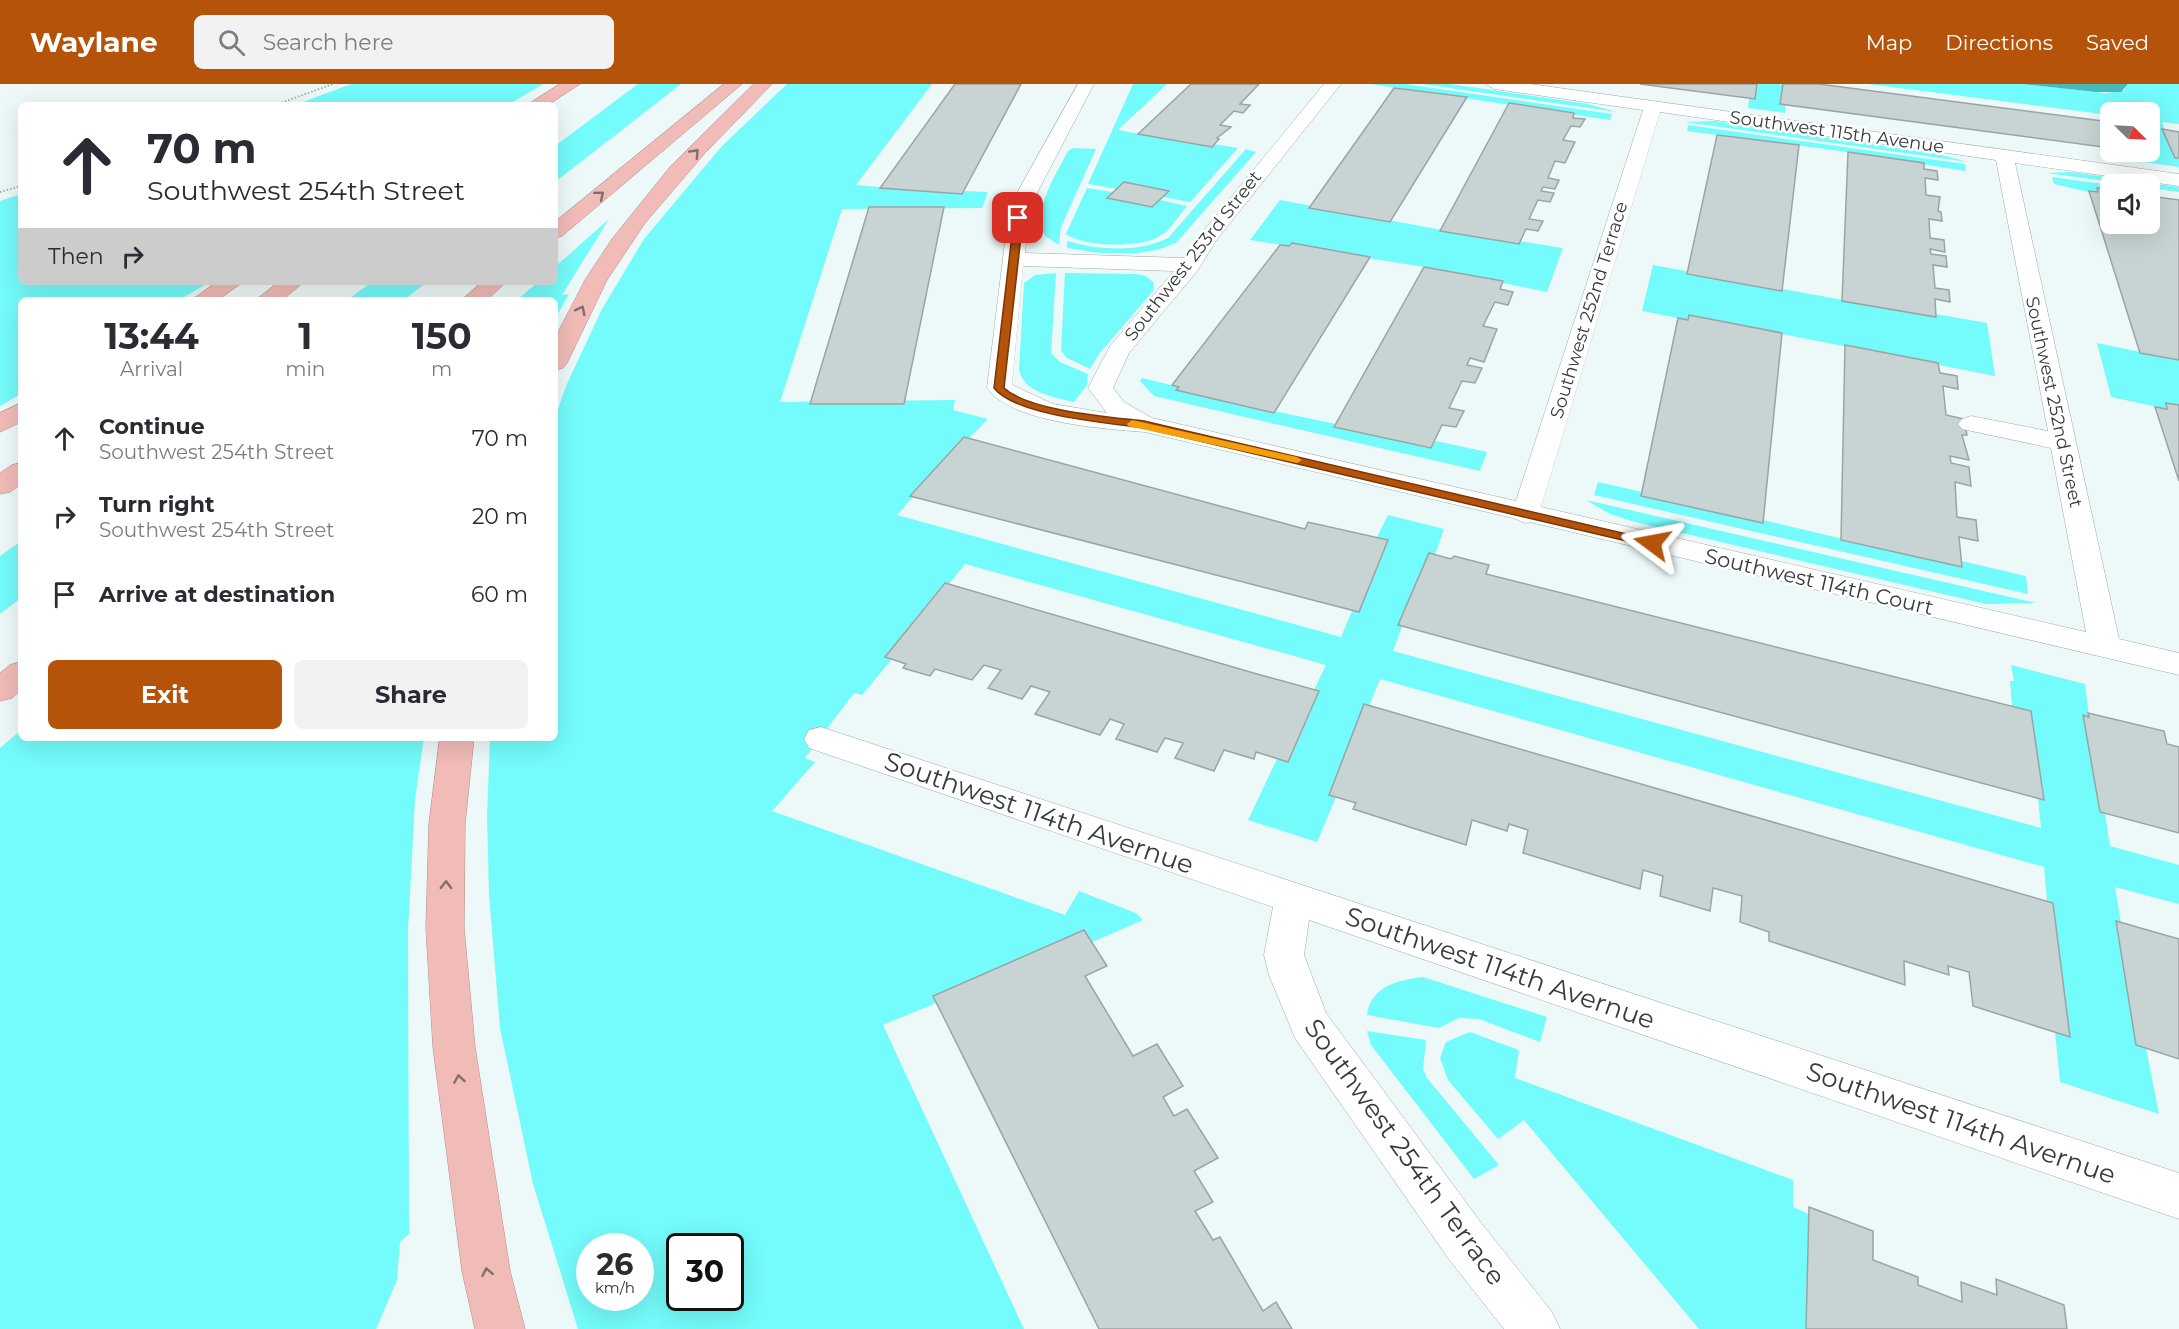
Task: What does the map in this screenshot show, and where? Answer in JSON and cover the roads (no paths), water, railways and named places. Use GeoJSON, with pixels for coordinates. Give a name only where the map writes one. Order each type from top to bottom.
{"type":"FeatureCollection","features":[{"type":"Feature","properties":{"kind":"highway"},"geometry":{"type":"LineString","coordinates":[[541,102],[572,84]]}},
{"type":"Feature","properties":{"kind":"highway"},"geometry":{"type":"LineString","coordinates":[[552,102],[578,84]]}},
{"type":"Feature","properties":{"kind":"highway"},"geometry":{"type":"LineString","coordinates":[[558,230],[734,84]]}},
{"type":"Feature","properties":{"kind":"highway"},"geometry":{"type":"LineString","coordinates":[[558,357],[603,269],[647,208],[699,147],[764,84]]}},
{"type":"Feature","properties":{"kind":"highway"},"geometry":{"type":"LineString","coordinates":[[207,297],[227,285]]}},
{"type":"Feature","properties":{"kind":"highway"},"geometry":{"type":"LineString","coordinates":[[271,297],[289,285]]}},
{"type":"Feature","properties":{"kind":"highway"},"geometry":{"type":"LineString","coordinates":[[477,297],[491,285]]}},
{"type":"Feature","properties":{"kind":"highway"},"geometry":{"type":"LineString","coordinates":[[0,423],[18,413]]}},
{"type":"Feature","properties":{"kind":"highway"},"geometry":{"type":"LineString","coordinates":[[0,486],[18,473]]}},
{"type":"Feature","properties":{"kind":"highway"},"geometry":{"type":"LineString","coordinates":[[0,690],[18,675]]}},
{"type":"Feature","properties":{"kind":"highway"},"geometry":{"type":"LineString","coordinates":[[457,741],[447,824],[445,928],[454,1047],[486,1271],[500,1329]]}},
{"type":"Feature","properties":{"kind":"street"},"geometry":{"type":"LineString","coordinates":[[1086,84],[1028,191],[1018,218],[999,388],[1017,401],[1112,422],[1144,424]]}},
{"type":"Feature","properties":{"kind":"street","name":"Southwest 253rd Street"},"geometry":{"type":"LineString","coordinates":[[1144,424],[1115,407],[1100,388],[1118,351],[1190,265],[1207,239],[1333,84]]}},
{"type":"Feature","properties":{"kind":"street","name":"Southwest 115th Avenue"},"geometry":{"type":"LineString","coordinates":[[1494,84],[2179,180]]}},
{"type":"Feature","properties":{"kind":"street","name":"Southwest 252nd Terrace"},"geometry":{"type":"LineString","coordinates":[[1525,515],[1653,106]]}},
{"type":"Feature","properties":{"kind":"street","name":"Southwest 252nd Street"},"geometry":{"type":"LineString","coordinates":[[2004,155],[2105,647]]}},
{"type":"Feature","properties":{"kind":"street"},"geometry":{"type":"LineString","coordinates":[[1013,259],[1190,265]]}},
{"type":"Feature","properties":{"kind":"street","name":"Southwest 114th Court"},"geometry":{"type":"LineString","coordinates":[[1144,424],[1525,515],[2179,664]]}},
{"type":"Feature","properties":{"kind":"street"},"geometry":{"type":"LineString","coordinates":[[1971,424],[2062,442]]}},
{"type":"Feature","properties":{"kind":"street","name":"Southwest 114th Avernue"},"geometry":{"type":"LineString","coordinates":[[821,739],[2179,1196]]}},
{"type":"Feature","properties":{"kind":"street","name":"Southwest 254th Terrace"},"geometry":{"type":"LineString","coordinates":[[1294,898],[1284,955],[1289,975],[1310,1025],[1465,1241],[1535,1329]]}}]}
